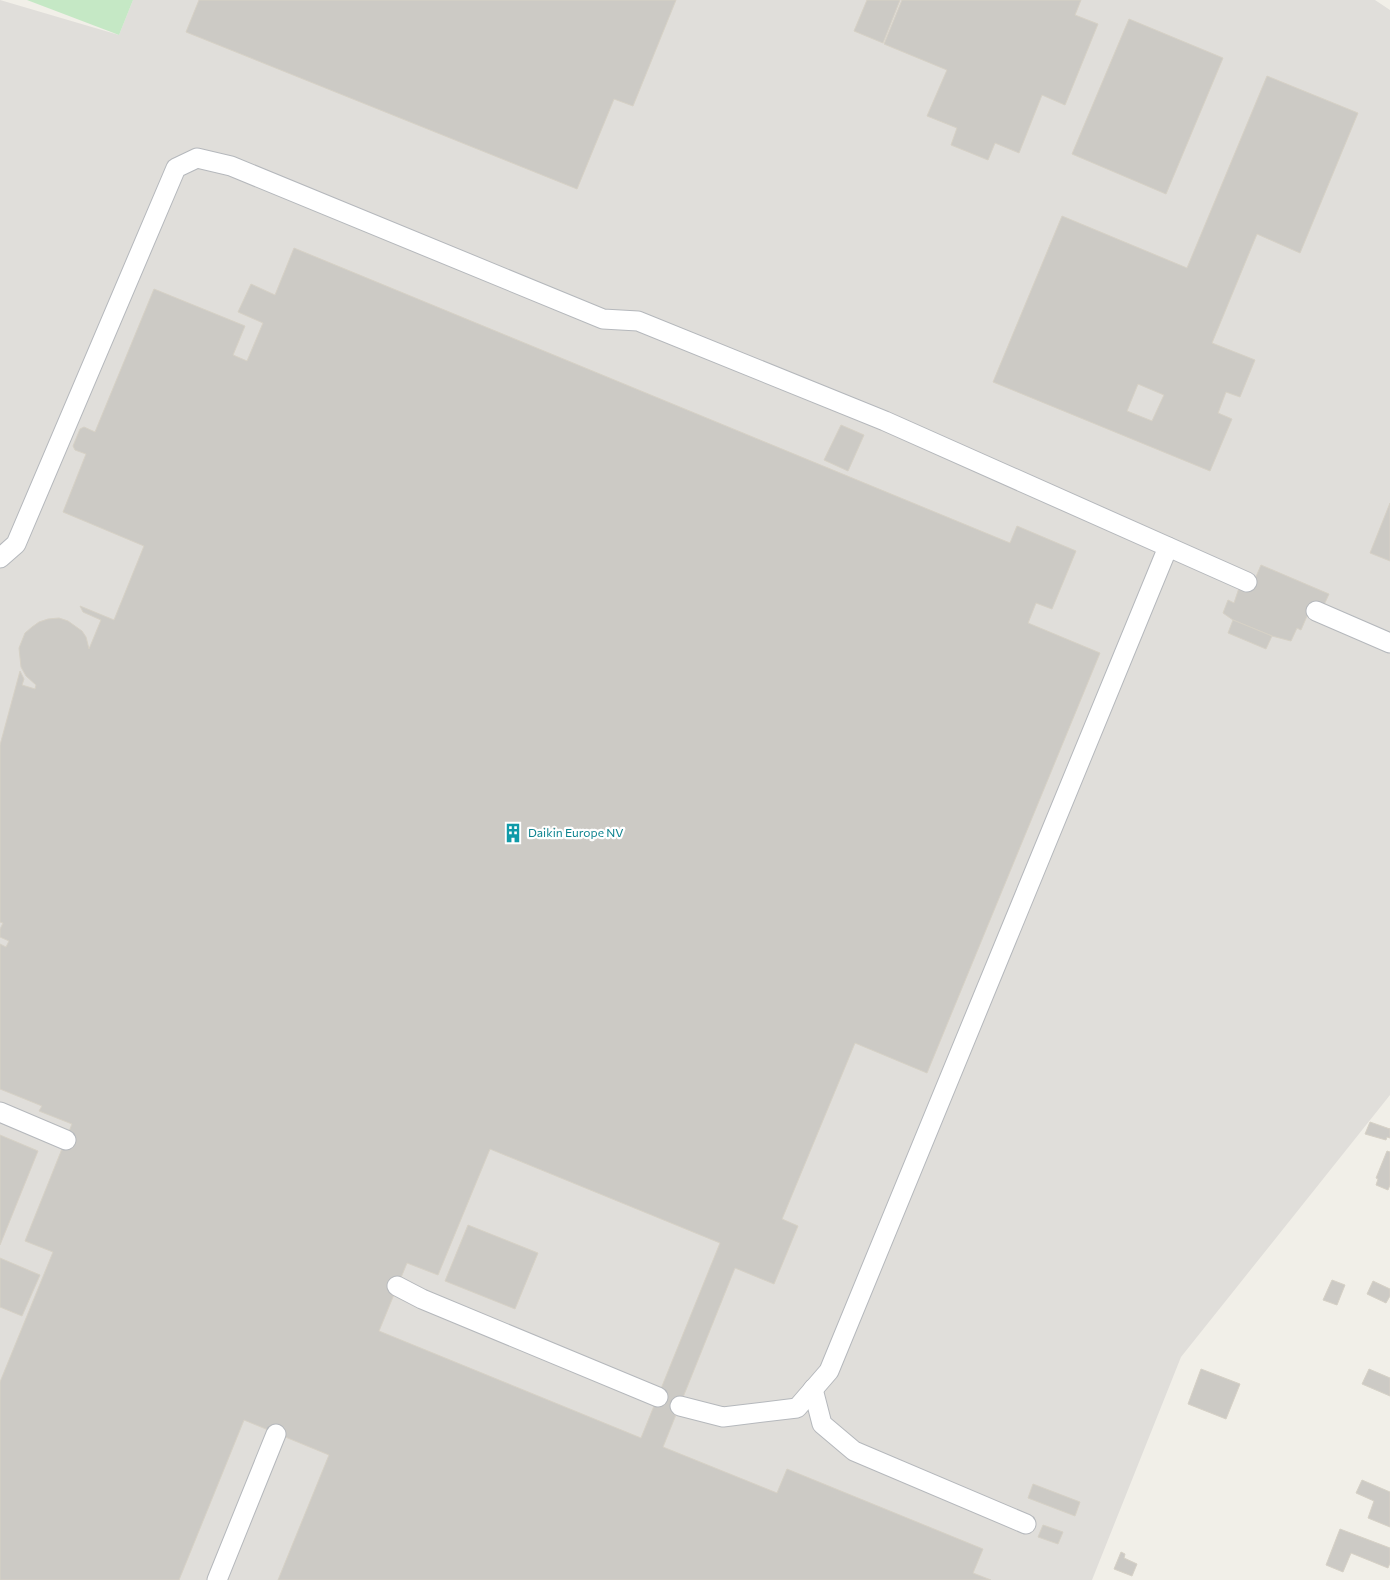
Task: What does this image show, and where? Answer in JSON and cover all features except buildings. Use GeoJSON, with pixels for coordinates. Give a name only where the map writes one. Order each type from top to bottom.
{"type":"FeatureCollection","features":[{"type":"Feature","properties":{"kind":"lane"},"geometry":{"type":"LineString","coordinates":[[0,558],[16,544],[176,168],[197,158],[240,170],[603,319],[638,322],[885,421],[1247,582]]}},
{"type":"Feature","properties":{"kind":"lane"},"geometry":{"type":"LineString","coordinates":[[680,1406],[722,1417],[797,1408],[829,1371],[1168,547]]}},
{"type":"Feature","properties":{"kind":"lane"},"geometry":{"type":"LineString","coordinates":[[1316,611],[1390,643]]}},
{"type":"Feature","properties":{"kind":"lane"},"geometry":{"type":"LineString","coordinates":[[0,1112],[66,1140]]}},
{"type":"Feature","properties":{"kind":"lane"},"geometry":{"type":"LineString","coordinates":[[397,1286],[422,1299],[658,1397]]}},
{"type":"Feature","properties":{"kind":"lane"},"geometry":{"type":"LineString","coordinates":[[813,1389],[822,1424],[854,1451],[1026,1524]]}},
{"type":"Feature","properties":{"kind":"lane"},"geometry":{"type":"LineString","coordinates":[[217,1580],[276,1434]]}},
{"type":"Feature","properties":{"kind":"shaded area"},"geometry":{"type":"Polygon","coordinates":[[[0,0],[119,35],[133,0],[1375,0],[1390,10],[1390,1095],[1181,1357],[1092,1580],[0,1580],[0,0]]]}},
{"type":"Feature","properties":{"kind":"green space"},"geometry":{"type":"Polygon","coordinates":[[[27,0],[133,0],[119,35],[27,0]]]}},
{"type":"Feature","properties":{"kind":"place","name":"Daikin Europe NV"},"geometry":{"type":"Point","coordinates":[513,833]}}]}
